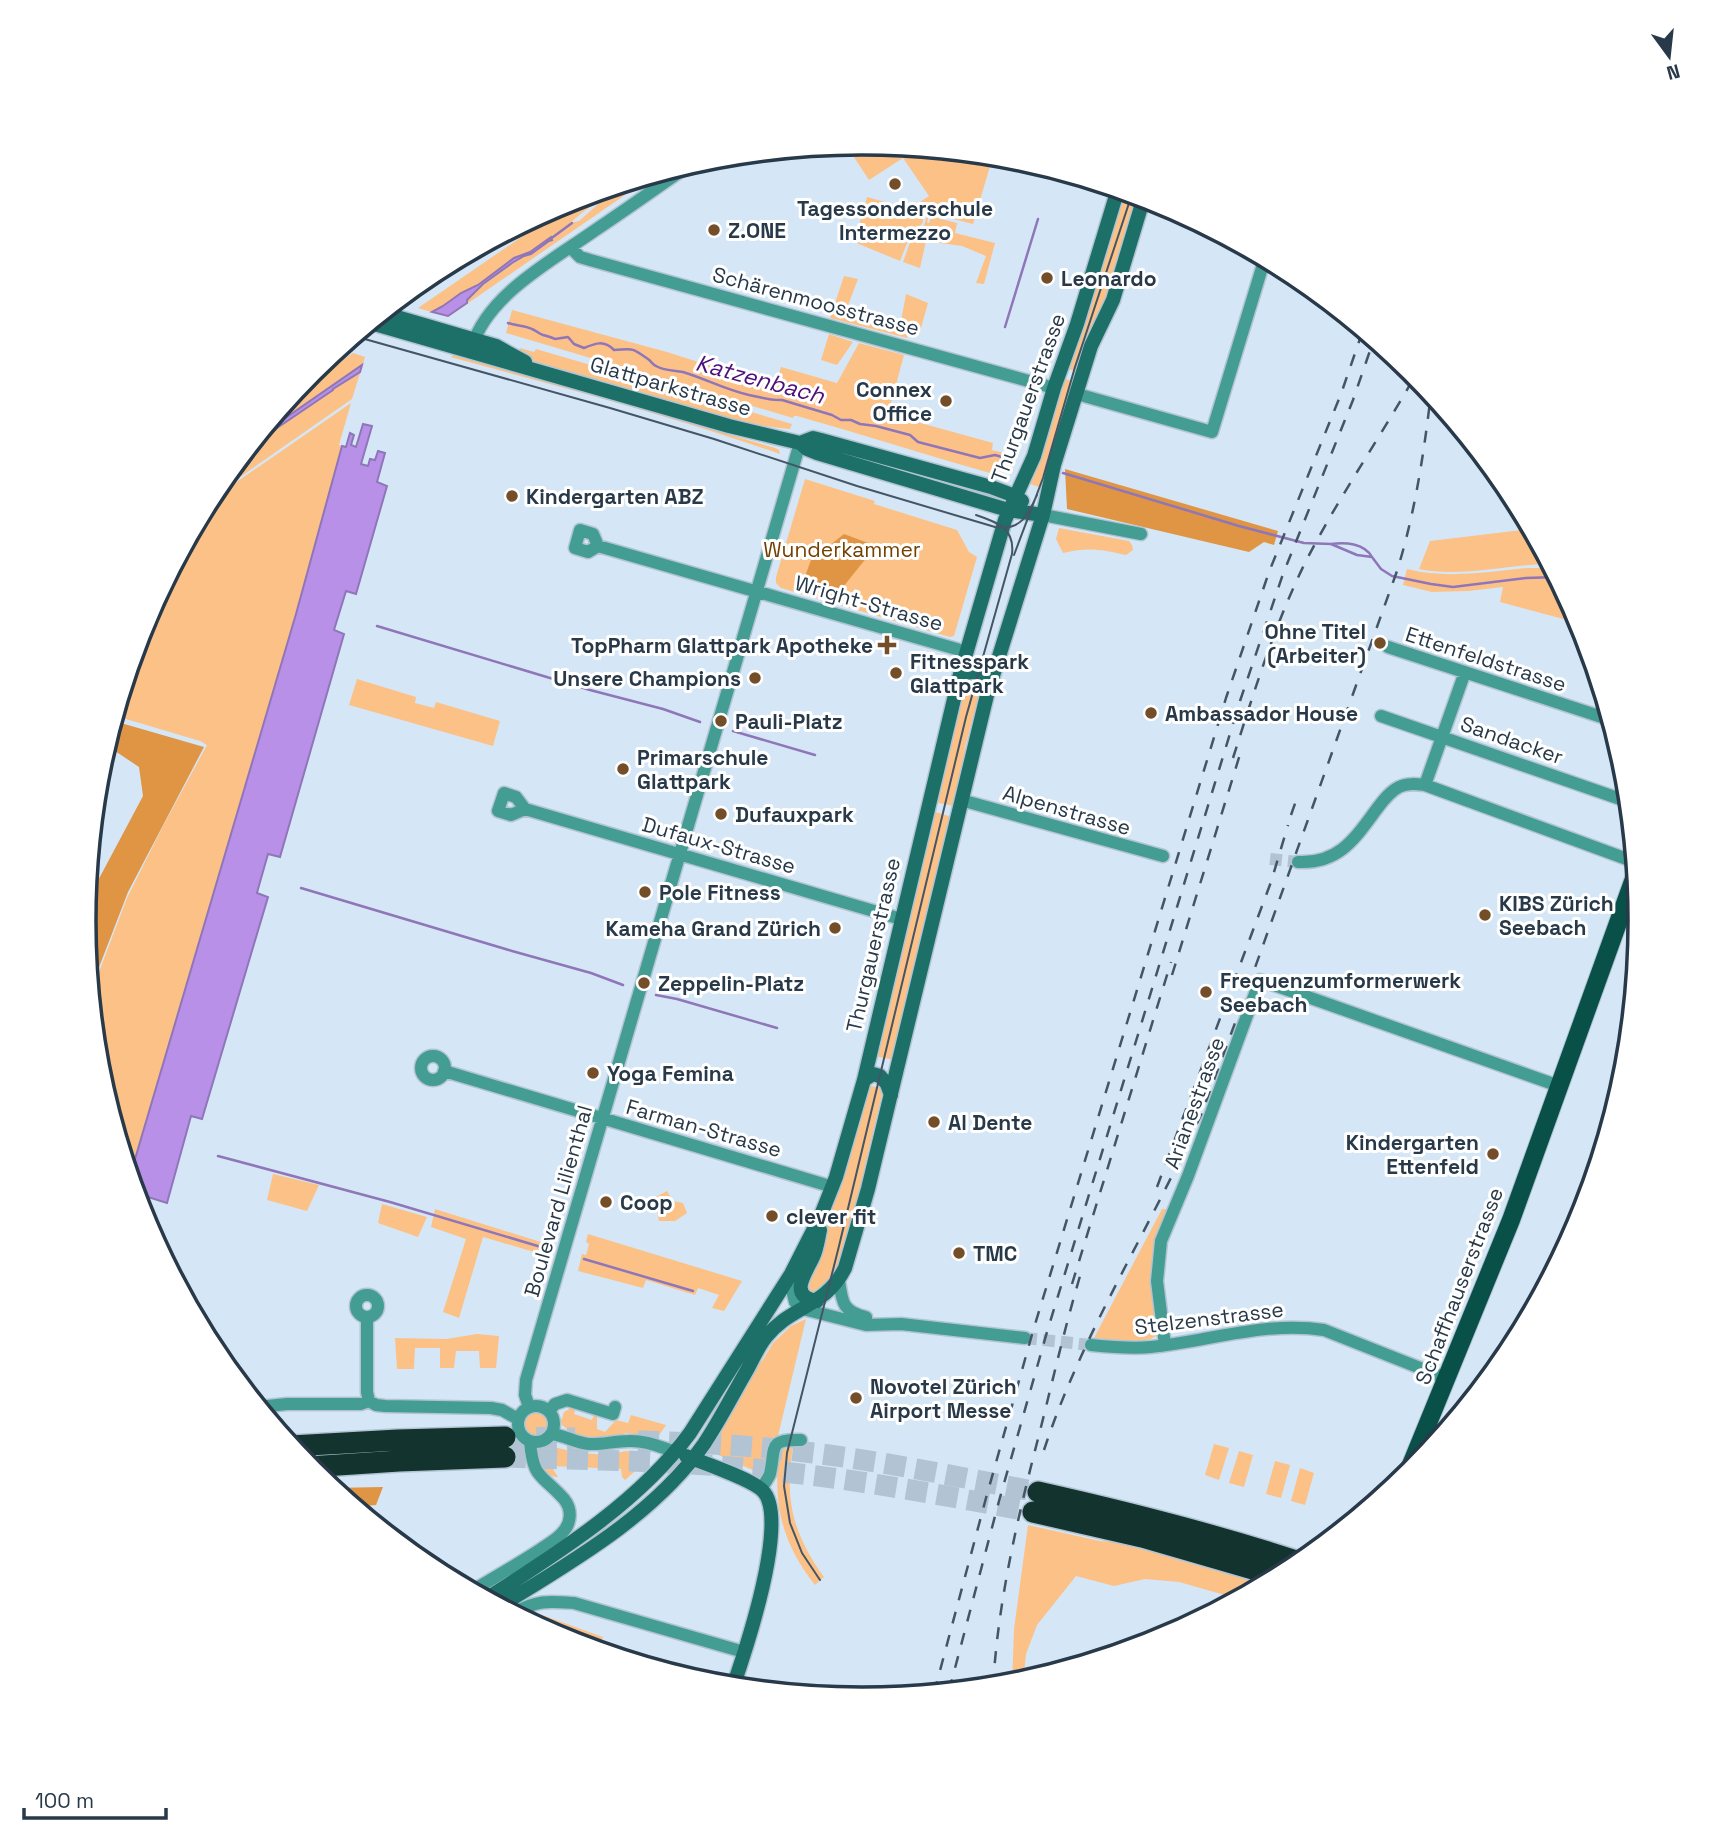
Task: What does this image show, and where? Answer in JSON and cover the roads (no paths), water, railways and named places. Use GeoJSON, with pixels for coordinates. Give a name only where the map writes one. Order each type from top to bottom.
{"type":"FeatureCollection","features":[{"type":"Feature","properties":{"kind":"highway"},"geometry":{"type":"LineString","coordinates":[[304,1445],[398,1440],[505,1447],[435,1459],[324,1466]]}},
{"type":"Feature","properties":{"kind":"highway"},"geometry":{"type":"LineString","coordinates":[[1265,1573],[1142,1538],[1036,1502],[1160,1521],[1288,1559]]}},
{"type":"Feature","properties":{"kind":"main road","name":"Thurgauerstrasse"},"geometry":{"type":"LineString","coordinates":[[495,1593],[608,1514],[645,1483],[676,1451],[791,1274],[821,1215],[842,1159],[864,1080],[959,677],[1012,503],[1034,456],[1115,198]]}},
{"type":"Feature","properties":{"kind":"main road","name":"Thurgauerstrasse"},"geometry":{"type":"LineString","coordinates":[[508,1601],[570,1562],[622,1525],[660,1493],[693,1459],[765,1338],[782,1322],[830,1291],[839,1280],[850,1257],[987,695],[1043,515],[1054,465],[1091,346],[1113,300],[1141,208]]}},
{"type":"Feature","properties":{"kind":"main road","name":"Glattparkstrasse"},"geometry":{"type":"LineString","coordinates":[[393,317],[472,346]]}},
{"type":"Feature","properties":{"kind":"main road","name":"Glattparkstrasse"},"geometry":{"type":"LineString","coordinates":[[382,325],[472,346],[496,346],[524,360],[531,368],[729,426],[800,443],[817,453],[1012,503],[1043,515]]}},
{"type":"Feature","properties":{"kind":"main road"},"geometry":{"type":"LineString","coordinates":[[959,677],[967,673],[981,675],[987,695]]}},
{"type":"Feature","properties":{"kind":"main road","name":"Schaffhauserstrasse"},"geometry":{"type":"LineString","coordinates":[[1428,1438],[1448,1379],[1511,1220],[1628,895]]}},
{"type":"Feature","properties":{"kind":"main road"},"geometry":{"type":"LineString","coordinates":[[864,1080],[870,1075],[880,1076],[887,1084],[891,1096]]}},
{"type":"Feature","properties":{"kind":"main road"},"geometry":{"type":"LineString","coordinates":[[817,1301],[803,1295],[800,1285],[815,1254],[821,1215]]}},
{"type":"Feature","properties":{"kind":"main road"},"geometry":{"type":"LineString","coordinates":[[676,1451],[751,1482],[761,1489],[768,1499],[772,1527],[769,1559],[736,1677]]}},
{"type":"Feature","properties":{"kind":"street"},"geometry":{"type":"LineString","coordinates":[[472,346],[481,326],[512,290],[668,180]]}},
{"type":"Feature","properties":{"kind":"street","name":"Schärenmoosstrasse"},"geometry":{"type":"LineString","coordinates":[[571,248],[580,257],[590,260],[1054,388]]}},
{"type":"Feature","properties":{"kind":"street"},"geometry":{"type":"LineString","coordinates":[[1077,394],[1212,432],[1262,268]]}},
{"type":"Feature","properties":{"kind":"street","name":"Boulevard Lilienthal"},"geometry":{"type":"LineString","coordinates":[[529,1407],[525,1395],[526,1380],[800,443]]}},
{"type":"Feature","properties":{"kind":"street"},"geometry":{"type":"LineString","coordinates":[[1043,515],[1141,534]]}},
{"type":"Feature","properties":{"kind":"street","name":"Wright-Strasse"},"geometry":{"type":"LineString","coordinates":[[598,546],[967,652]]}},
{"type":"Feature","properties":{"kind":"street","name":"Ettenfeldstrasse"},"geometry":{"type":"LineString","coordinates":[[1388,647],[1601,717]]}},
{"type":"Feature","properties":{"kind":"street"},"geometry":{"type":"LineString","coordinates":[[1425,785],[1465,672]]}},
{"type":"Feature","properties":{"kind":"street","name":"Sandacker"},"geometry":{"type":"LineString","coordinates":[[1381,716],[1618,798]]}},
{"type":"Feature","properties":{"kind":"street"},"geometry":{"type":"LineString","coordinates":[[1298,862],[1320,862],[1334,856],[1357,834],[1390,793],[1400,786],[1411,784],[1425,785],[1626,859]]}},
{"type":"Feature","properties":{"kind":"street","name":"Alpenstrasse"},"geometry":{"type":"LineString","coordinates":[[961,800],[1163,856]]}},
{"type":"Feature","properties":{"kind":"street","name":"Dufaux-Strasse"},"geometry":{"type":"LineString","coordinates":[[525,809],[901,919]]}},
{"type":"Feature","properties":{"kind":"street","name":"Arianestrasse"},"geometry":{"type":"LineString","coordinates":[[1165,1345],[1157,1281],[1161,1241],[1188,1176],[1260,980],[1559,1087]]}},
{"type":"Feature","properties":{"kind":"street","name":"Farman-Strasse"},"geometry":{"type":"LineString","coordinates":[[444,1071],[833,1187]]}},
{"type":"Feature","properties":{"kind":"street"},"geometry":{"type":"LineString","coordinates":[[816,1242],[793,1284],[795,1302],[803,1309],[866,1325],[901,1324],[1025,1338]]}},
{"type":"Feature","properties":{"kind":"street"},"geometry":{"type":"LineString","coordinates":[[839,1280],[844,1305],[851,1312],[901,1324]]}},
{"type":"Feature","properties":{"kind":"street"},"geometry":{"type":"LineString","coordinates":[[367,1317],[369,1401],[385,1406],[494,1408],[518,1419]]}},
{"type":"Feature","properties":{"kind":"street","name":"Stelzenstrasse"},"geometry":{"type":"LineString","coordinates":[[1091,1345],[1124,1348],[1165,1345],[1279,1327],[1302,1326],[1324,1330],[1448,1379]]}},
{"type":"Feature","properties":{"kind":"street"},"geometry":{"type":"LineString","coordinates":[[549,1411],[555,1404],[567,1400],[612,1414],[615,1407]]}},
{"type":"Feature","properties":{"kind":"street"},"geometry":{"type":"LineString","coordinates":[[269,1406],[361,1404],[369,1401]]}},
{"type":"Feature","properties":{"kind":"street"},"geometry":{"type":"LineString","coordinates":[[551,1434],[554,1422],[549,1411],[543,1407],[529,1407],[518,1419],[519,1432],[530,1441],[542,1441],[551,1434],[557,1434],[584,1444],[637,1441],[676,1451]]}},
{"type":"Feature","properties":{"kind":"street"},"geometry":{"type":"LineString","coordinates":[[761,1489],[769,1475],[777,1444],[785,1440],[801,1440]]}},
{"type":"Feature","properties":{"kind":"street"},"geometry":{"type":"LineString","coordinates":[[481,1586],[558,1537],[569,1522],[569,1505],[534,1468],[530,1441]]}},
{"type":"Feature","properties":{"kind":"street"},"geometry":{"type":"LineString","coordinates":[[523,1608],[547,1601],[574,1603],[744,1652]]}},
{"type":"Feature","properties":{"kind":"waterway"},"geometry":{"type":"LineString","coordinates":[[1005,327],[1038,219]]}},
{"type":"Feature","properties":{"kind":"waterway"},"geometry":{"type":"LineString","coordinates":[[549,240],[572,223]]}},
{"type":"Feature","properties":{"kind":"waterway","name":"Katzenbach"},"geometry":{"type":"LineString","coordinates":[[508,323],[555,339],[568,337],[574,344],[584,348],[600,343],[614,350],[632,350],[662,369],[683,372],[741,393],[782,400],[841,420],[851,420],[910,435],[918,442],[980,458],[995,455],[1013,460]]}},
{"type":"Feature","properties":{"kind":"waterway","name":"Katzenbach"},"geometry":{"type":"LineString","coordinates":[[1063,473],[1239,526],[1304,543],[1331,544],[1357,555],[1372,557],[1381,569],[1392,576],[1453,587],[1547,577]]}},
{"type":"Feature","properties":{"kind":"waterway","name":"Katzenbach"},"geometry":{"type":"LineString","coordinates":[[1331,544],[1359,546],[1372,557]]}},
{"type":"Feature","properties":{"kind":"waterway"},"geometry":{"type":"LineString","coordinates":[[377,626],[700,722]]}},
{"type":"Feature","properties":{"kind":"waterway"},"geometry":{"type":"LineString","coordinates":[[733,731],[815,755]]}},
{"type":"Feature","properties":{"kind":"waterway"},"geometry":{"type":"LineString","coordinates":[[301,888],[591,973],[623,985]]}},
{"type":"Feature","properties":{"kind":"waterway"},"geometry":{"type":"LineString","coordinates":[[656,995],[777,1028]]}},
{"type":"Feature","properties":{"kind":"waterway"},"geometry":{"type":"LineString","coordinates":[[218,1156],[390,1202],[541,1247]]}},
{"type":"Feature","properties":{"kind":"waterway"},"geometry":{"type":"LineString","coordinates":[[584,1259],[693,1291]]}},
{"type":"Feature","properties":{"kind":"tunnel"},"geometry":{"type":"LineString","coordinates":[[1270,859],[1298,862]]}},
{"type":"Feature","properties":{"kind":"tunnel"},"geometry":{"type":"LineString","coordinates":[[1025,1338],[1091,1345]]}},
{"type":"Feature","properties":{"kind":"tunnel"},"geometry":{"type":"LineString","coordinates":[[505,1437],[575,1438]]}},
{"type":"Feature","properties":{"kind":"tunnel"},"geometry":{"type":"LineString","coordinates":[[638,1441],[801,1451],[1038,1492]]}},
{"type":"Feature","properties":{"kind":"tunnel"},"geometry":{"type":"LineString","coordinates":[[505,1457],[668,1463],[765,1470],[899,1488],[1033,1512]]}},
{"type":"Feature","properties":{"kind":"tram line"},"geometry":{"type":"LineString","coordinates":[[1014,555],[1043,478],[1075,367],[1129,204]]}},
{"type":"Feature","properties":{"kind":"tram line"},"geometry":{"type":"LineString","coordinates":[[365,339],[714,439],[857,486],[995,527],[1004,528],[1017,524],[1027,515],[1037,495]]}},
{"type":"Feature","properties":{"kind":"tram line"},"geometry":{"type":"LineString","coordinates":[[820,1580],[802,1553],[790,1523],[784,1486],[787,1453],[966,717],[1012,554],[1011,538],[1003,527],[976,515]]}},
{"type":"Feature","properties":{"kind":"railway"},"geometry":{"type":"LineString","coordinates":[[936,1684],[1033,1331],[1226,698],[1269,572],[1341,394],[1360,339]]}},
{"type":"Feature","properties":{"kind":"railway"},"geometry":{"type":"LineString","coordinates":[[951,1682],[1047,1332],[1240,701],[1283,574],[1353,400],[1371,348]]}},
{"type":"Feature","properties":{"kind":"railway"},"geometry":{"type":"LineString","coordinates":[[1233,758],[1274,635],[1305,563],[1409,385]]}},
{"type":"Feature","properties":{"kind":"railway"},"geometry":{"type":"LineString","coordinates":[[1044,1450],[1074,1372],[1201,1115],[1242,1004],[1397,571],[1418,483],[1429,406]]}},
{"type":"Feature","properties":{"kind":"railway"},"geometry":{"type":"LineString","coordinates":[[1172,975],[1241,751]]}},
{"type":"Feature","properties":{"kind":"railway"},"geometry":{"type":"LineString","coordinates":[[1291,815],[1297,798]]}},
{"type":"Feature","properties":{"kind":"railway"},"geometry":{"type":"LineString","coordinates":[[1157,1187],[1271,882],[1288,825]]}},
{"type":"Feature","properties":{"kind":"railway"},"geometry":{"type":"LineString","coordinates":[[1072,1284],[1171,962]]}},
{"type":"Feature","properties":{"kind":"railway"},"geometry":{"type":"LineString","coordinates":[[994,1676],[999,1622],[1017,1526],[1080,1276]]}},
{"type":"Feature","properties":{"kind":"place","name":"Tagessonderschule Intermezzo"},"geometry":{"type":"Point","coordinates":[895,184]}},
{"type":"Feature","properties":{"kind":"place","name":"Z.ONE"},"geometry":{"type":"Point","coordinates":[714,230]}},
{"type":"Feature","properties":{"kind":"place","name":"Leonardo"},"geometry":{"type":"Point","coordinates":[1047,278]}},
{"type":"Feature","properties":{"kind":"place","name":"Connex Office"},"geometry":{"type":"Point","coordinates":[946,401]}},
{"type":"Feature","properties":{"kind":"place","name":"Kindergarten ABZ"},"geometry":{"type":"Point","coordinates":[512,496]}},
{"type":"Feature","properties":{"kind":"place","name":"Ohne Titel (Arbeiter)"},"geometry":{"type":"Point","coordinates":[1380,643]}},
{"type":"Feature","properties":{"kind":"place","name":"TopPharm Glattpark Apotheke"},"geometry":{"type":"Point","coordinates":[887,645]}},
{"type":"Feature","properties":{"kind":"place","name":"Fitnesspark Glattpark"},"geometry":{"type":"Point","coordinates":[896,673]}},
{"type":"Feature","properties":{"kind":"place","name":"Unsere Champions"},"geometry":{"type":"Point","coordinates":[755,678]}},
{"type":"Feature","properties":{"kind":"place","name":"Ambassador House"},"geometry":{"type":"Point","coordinates":[1151,713]}},
{"type":"Feature","properties":{"kind":"place","name":"Pauli-Platz"},"geometry":{"type":"Point","coordinates":[721,721]}},
{"type":"Feature","properties":{"kind":"place","name":"Primarschule Glattpark"},"geometry":{"type":"Point","coordinates":[623,769]}},
{"type":"Feature","properties":{"kind":"place","name":"Dufauxpark"},"geometry":{"type":"Point","coordinates":[721,814]}},
{"type":"Feature","properties":{"kind":"place","name":"Pole Fitness"},"geometry":{"type":"Point","coordinates":[645,892]}},
{"type":"Feature","properties":{"kind":"place","name":"KIBS Zürich Seebach"},"geometry":{"type":"Point","coordinates":[1485,915]}},
{"type":"Feature","properties":{"kind":"place","name":"Kameha Grand Zürich"},"geometry":{"type":"Point","coordinates":[835,928]}},
{"type":"Feature","properties":{"kind":"place","name":"Zeppelin-Platz"},"geometry":{"type":"Point","coordinates":[644,983]}},
{"type":"Feature","properties":{"kind":"place","name":"Frequenzumformerwerk Seebach"},"geometry":{"type":"Point","coordinates":[1206,992]}},
{"type":"Feature","properties":{"kind":"place","name":"Yoga Femina"},"geometry":{"type":"Point","coordinates":[593,1073]}},
{"type":"Feature","properties":{"kind":"place","name":"Al Dente"},"geometry":{"type":"Point","coordinates":[934,1122]}},
{"type":"Feature","properties":{"kind":"place","name":"Kindergarten Ettenfeld"},"geometry":{"type":"Point","coordinates":[1493,1154]}},
{"type":"Feature","properties":{"kind":"place","name":"Coop"},"geometry":{"type":"Point","coordinates":[606,1202]}},
{"type":"Feature","properties":{"kind":"place","name":"clever fit"},"geometry":{"type":"Point","coordinates":[772,1216]}},
{"type":"Feature","properties":{"kind":"place","name":"TMC"},"geometry":{"type":"Point","coordinates":[959,1253]}},
{"type":"Feature","properties":{"kind":"place","name":"Novotel Zürich Airport Messe"},"geometry":{"type":"Point","coordinates":[856,1398]}},
{"type":"Feature","properties":{"kind":"park label","name":"Wunderkammer"},"geometry":{"type":"Point","coordinates":[842,549]}}]}
